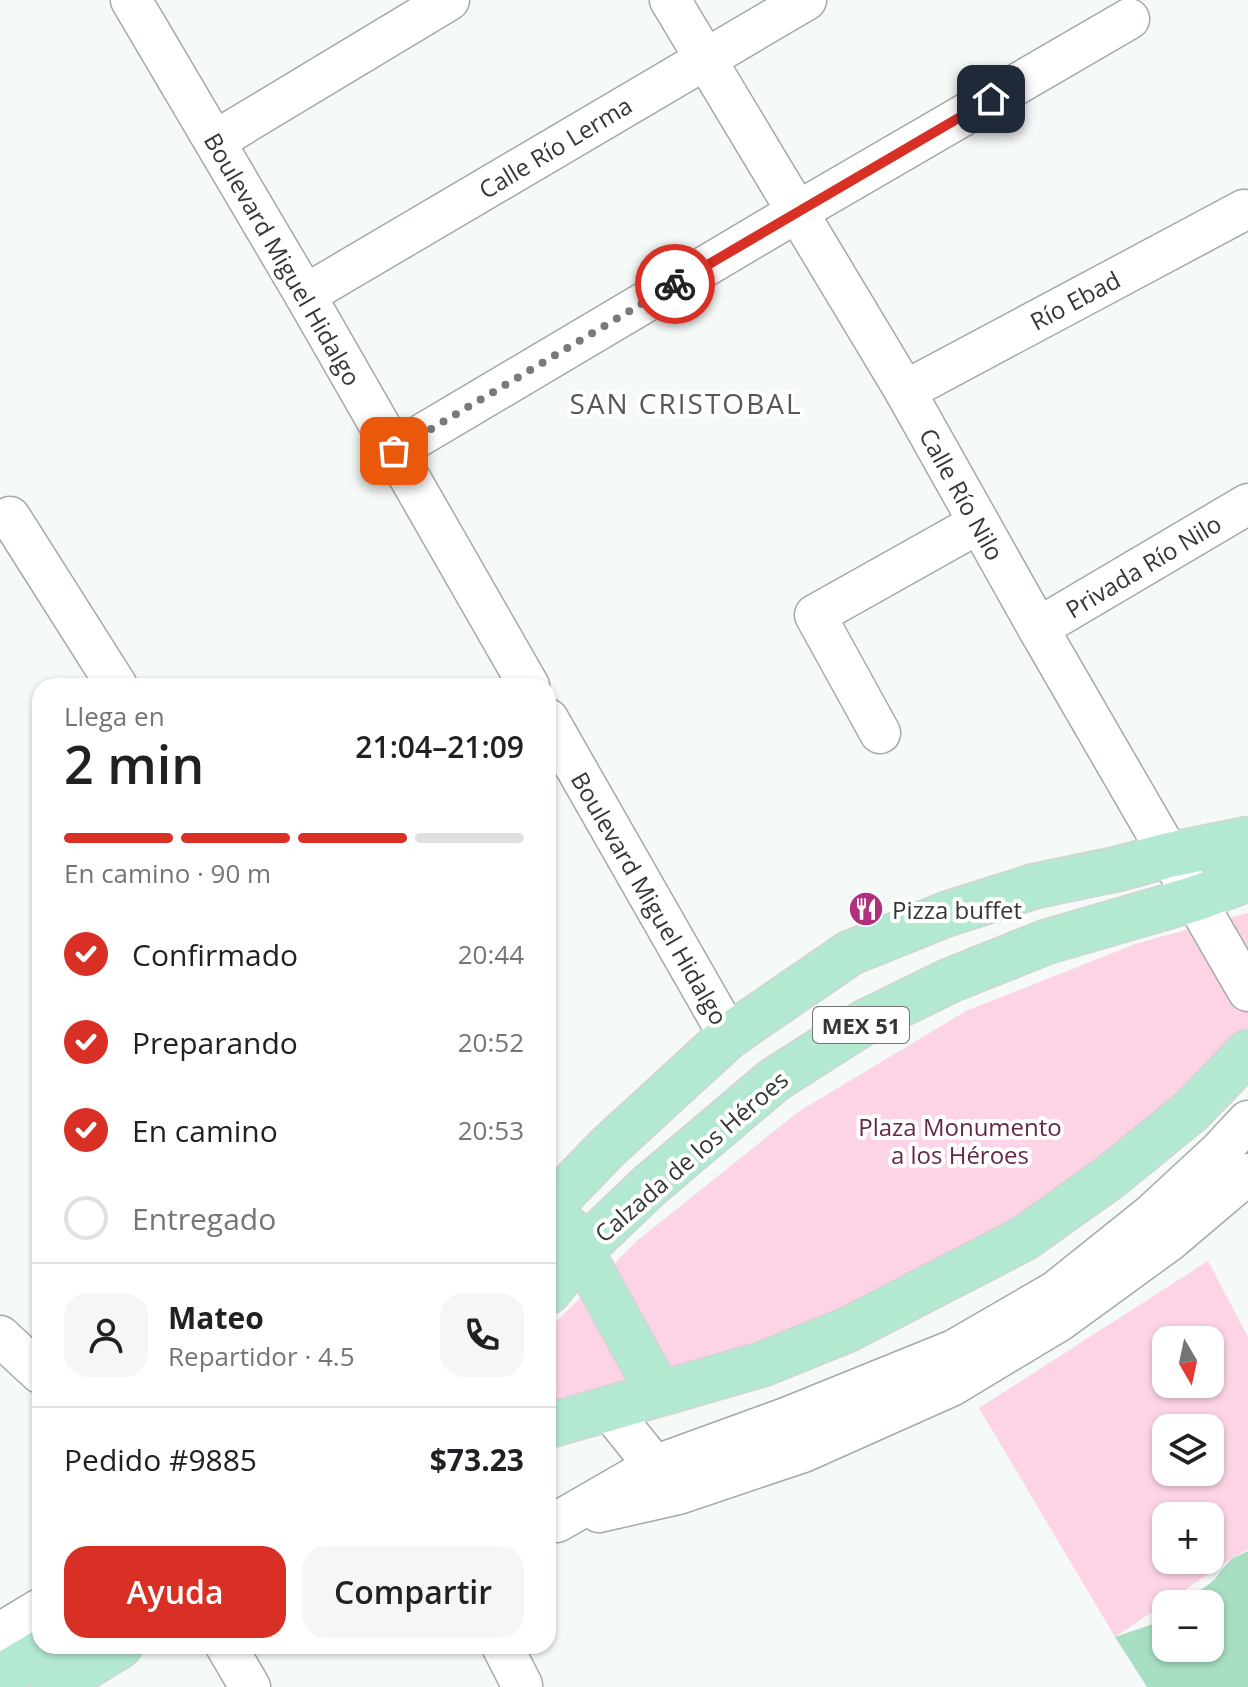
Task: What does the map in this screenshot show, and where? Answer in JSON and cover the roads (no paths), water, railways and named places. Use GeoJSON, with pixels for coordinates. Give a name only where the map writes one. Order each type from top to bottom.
{"type":"FeatureCollection","features":[{"type":"Feature","properties":{"kind":"main road"},"geometry":{"type":"LineString","coordinates":[[556,1201],[608,1147],[729,1036],[850,953],[947,914],[1035,886],[1248,839]]}},
{"type":"Feature","properties":{"kind":"main road","name":"Calzada de los Héroes"},"geometry":{"type":"LineString","coordinates":[[556,1282],[582,1250],[649,1186],[774,1080],[865,1022],[951,980],[1046,942],[1194,899],[1248,879]]}},
{"type":"Feature","properties":{"kind":"main road"},"geometry":{"type":"LineString","coordinates":[[556,1424],[763,1364],[847,1330],[1023,1239],[1110,1177],[1191,1111],[1248,1052]]}},
{"type":"Feature","properties":{"kind":"main road"},"geometry":{"type":"LineString","coordinates":[[556,1213],[582,1250],[659,1393]]}},
{"type":"Feature","properties":{"kind":"main road"},"geometry":{"type":"LineString","coordinates":[[0,1677],[39,1654]]}},
{"type":"Feature","properties":{"kind":"main road"},"geometry":{"type":"LineString","coordinates":[[53,1687],[107,1654]]}},
{"type":"Feature","properties":{"kind":"street","name":"Boulevard Miguel Hidalgo"},"geometry":{"type":"LineString","coordinates":[[131,0],[305,295],[524,678]]}},
{"type":"Feature","properties":{"kind":"street"},"geometry":{"type":"LineString","coordinates":[[215,141],[449,0]]}},
{"type":"Feature","properties":{"kind":"street","name":"Calle Río Nilo"},"geometry":{"type":"LineString","coordinates":[[670,0],[905,391],[1248,991]]}},
{"type":"Feature","properties":{"kind":"street","name":"Calle Río Lerma"},"geometry":{"type":"LineString","coordinates":[[305,295],[806,0]]}},
{"type":"Feature","properties":{"kind":"street"},"geometry":{"type":"LineString","coordinates":[[394,451],[1129,19]]}},
{"type":"Feature","properties":{"kind":"street","name":"Río Ebad"},"geometry":{"type":"LineString","coordinates":[[905,391],[1244,210]]}},
{"type":"Feature","properties":{"kind":"street","name":"Privada Río Nilo"},"geometry":{"type":"LineString","coordinates":[[1038,628],[1248,504]]}},
{"type":"Feature","properties":{"kind":"street"},"geometry":{"type":"LineString","coordinates":[[10,517],[112,678]]}},
{"type":"Feature","properties":{"kind":"street"},"geometry":{"type":"LineString","coordinates":[[880,733],[815,615],[979,523]]}},
{"type":"Feature","properties":{"kind":"street","name":"Boulevard Miguel Hidalgo"},"geometry":{"type":"LineString","coordinates":[[556,733],[729,1036]]}},
{"type":"Feature","properties":{"kind":"street"},"geometry":{"type":"LineString","coordinates":[[556,1521],[794,1435],[951,1386],[1059,1321],[1169,1241],[1238,1167],[1248,1121]]}},
{"type":"Feature","properties":{"kind":"street"},"geometry":{"type":"LineString","coordinates":[[0,1336],[32,1366]]}},
{"type":"Feature","properties":{"kind":"street"},"geometry":{"type":"LineString","coordinates":[[608,1408],[666,1480]]}},
{"type":"Feature","properties":{"kind":"street"},"geometry":{"type":"LineString","coordinates":[[0,1633],[32,1614]]}},
{"type":"Feature","properties":{"kind":"street"},"geometry":{"type":"LineString","coordinates":[[231,1654],[250,1687]]}},
{"type":"Feature","properties":{"kind":"street"},"geometry":{"type":"LineString","coordinates":[[506,1654],[522,1685]]}},
{"type":"Feature","properties":{"kind":"place","name":"Pizza buffet"},"geometry":{"type":"Point","coordinates":[866,909]}},
{"type":"Feature","properties":{"kind":"district","name":"SAN CRISTOBAL"},"geometry":{"type":"Point","coordinates":[686,403]}},
{"type":"Feature","properties":{"kind":"park label","name":"Plaza Monumento a los Héroes"},"geometry":{"type":"Point","coordinates":[960,1140]}}]}
